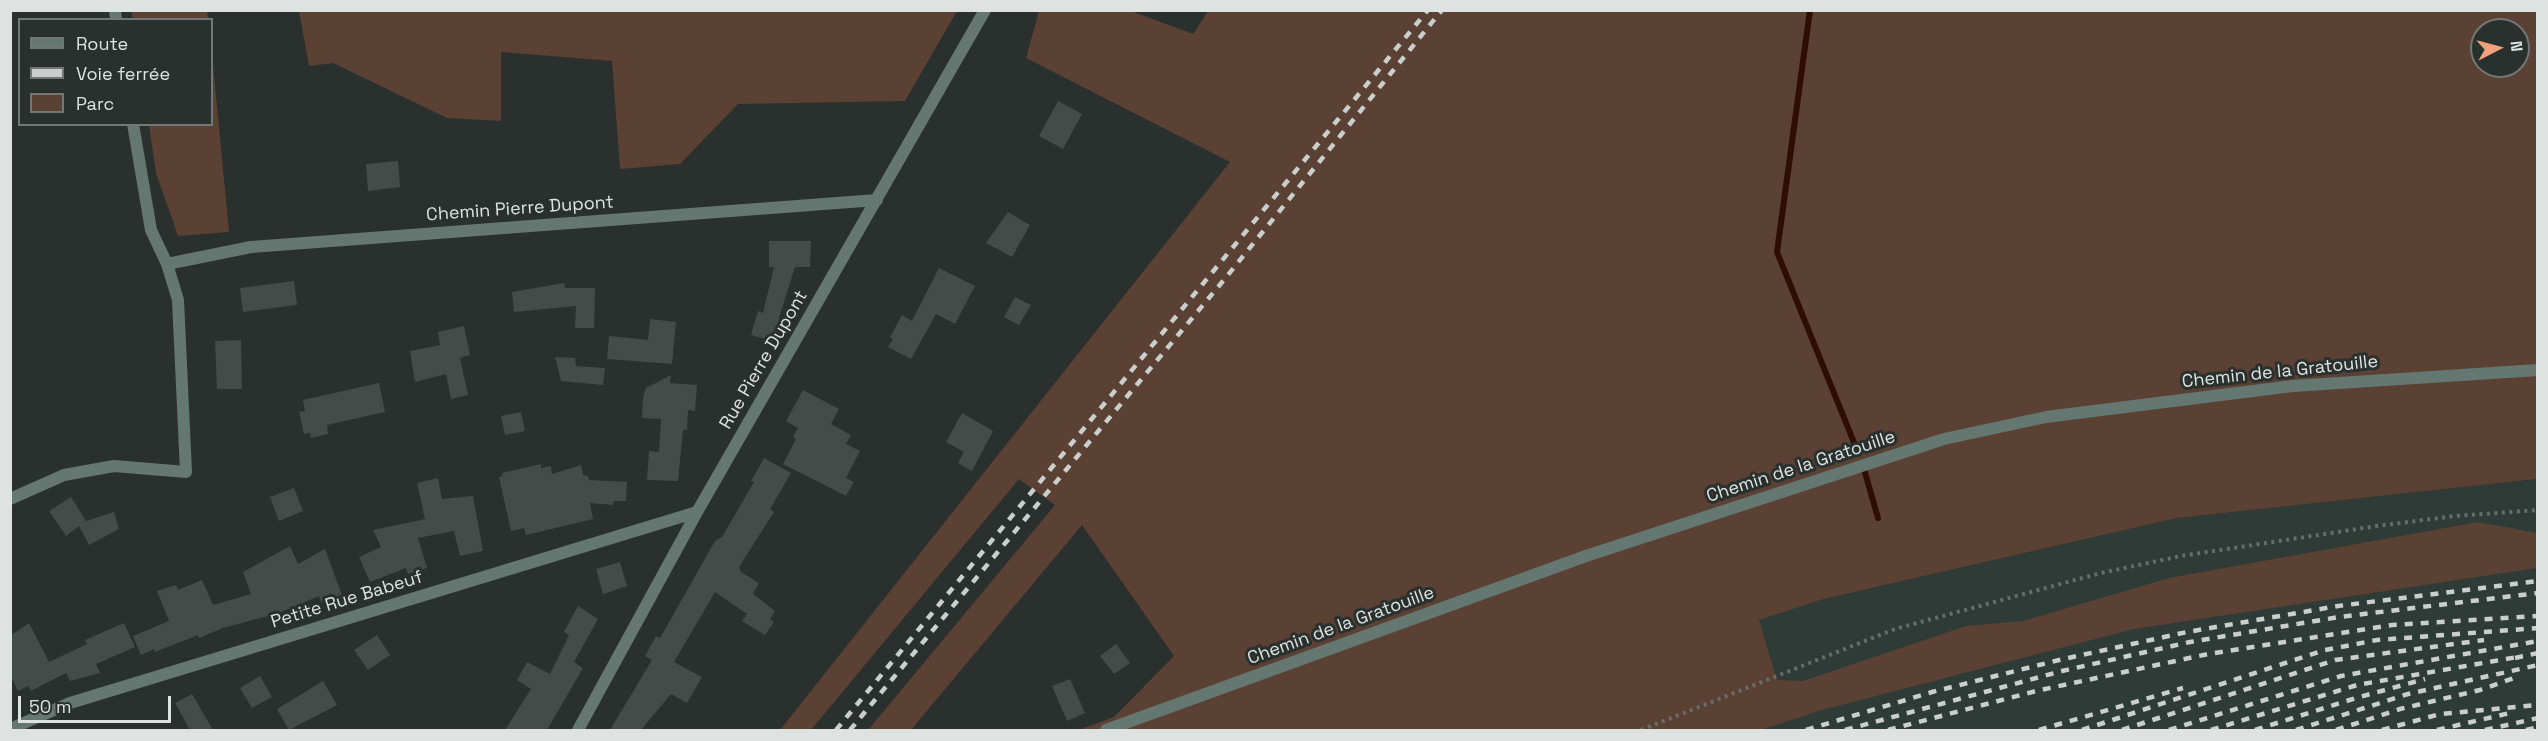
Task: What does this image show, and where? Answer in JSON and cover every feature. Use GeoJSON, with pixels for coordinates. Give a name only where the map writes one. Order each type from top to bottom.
{"type":"FeatureCollection","features":[{"type":"Feature","properties":{"kind":"street","name":"Rue Pierre Dupont"},"geometry":{"type":"LineString","coordinates":[[578,730],[697,512],[985,10]]}},
{"type":"Feature","properties":{"kind":"street"},"geometry":{"type":"LineString","coordinates":[[10,499],[64,475],[114,466],[186,472],[178,300],[167,264],[151,230],[133,126]]}},
{"type":"Feature","properties":{"kind":"street","name":"Chemin Pierre Dupont"},"geometry":{"type":"LineString","coordinates":[[167,264],[251,247],[877,200]]}},
{"type":"Feature","properties":{"kind":"street","name":"Chemin de la Gratouille"},"geometry":{"type":"LineString","coordinates":[[1106,730],[1586,556],[1944,439],[2046,417],[2293,386],[2538,370]]}},
{"type":"Feature","properties":{"kind":"street","name":"Petite Rue Babeuf"},"geometry":{"type":"LineString","coordinates":[[10,729],[70,704],[697,512]]}},
{"type":"Feature","properties":{"kind":"path"},"geometry":{"type":"LineString","coordinates":[[1641,730],[1895,629],[2101,573],[2181,556],[2376,526],[2455,516],[2538,510]]}},
{"type":"Feature","properties":{"kind":"shaded area"},"geometry":{"type":"Polygon","coordinates":[[[2537,479],[2537,730],[1415,730],[1824,599],[2177,518],[2537,479]]]}},
{"type":"Feature","properties":{"kind":"green space"},"geometry":{"type":"Polygon","coordinates":[[[299,10],[957,11],[905,101],[738,104],[680,164],[620,169],[612,61],[501,52],[501,121],[447,118],[333,63],[309,66],[299,10]]]}},
{"type":"Feature","properties":{"kind":"green space"},"geometry":{"type":"Polygon","coordinates":[[[1209,10],[2537,11],[2537,479],[2177,518],[1824,599],[1759,620],[1777,680],[1803,681],[1966,626],[2023,621],[2169,578],[2478,522],[2537,533],[2537,568],[2134,629],[1822,710],[1761,730],[1079,730],[1114,717],[1174,656],[1082,525],[911,730],[868,730],[1055,505],[1019,479],[811,730],[780,730],[1230,162],[1026,58],[1039,11],[1131,11],[1193,34],[1209,10]]]}},
{"type":"Feature","properties":{"kind":"green space"},"geometry":{"type":"Polygon","coordinates":[[[131,11],[207,11],[208,18],[133,18],[131,11]]]}},
{"type":"Feature","properties":{"kind":"green space"},"geometry":{"type":"Polygon","coordinates":[[[213,64],[229,232],[178,236],[156,173],[149,126],[213,126],[213,64]]]}},
{"type":"Feature","properties":{"kind":"building"},"geometry":{"type":"Polygon","coordinates":[[[1058,101],[1082,114],[1063,149],[1039,136],[1058,101]]]}},
{"type":"Feature","properties":{"kind":"building"},"geometry":{"type":"Polygon","coordinates":[[[398,161],[400,187],[368,191],[366,164],[398,161]]]}},
{"type":"Feature","properties":{"kind":"building"},"geometry":{"type":"Polygon","coordinates":[[[1008,212],[1030,225],[1012,257],[986,243],[1008,212]]]}},
{"type":"Feature","properties":{"kind":"building"},"geometry":{"type":"Polygon","coordinates":[[[769,241],[811,241],[810,267],[795,267],[779,318],[783,319],[776,342],[751,335],[758,311],[763,313],[774,267],[769,267],[769,241]]]}},
{"type":"Feature","properties":{"kind":"building"},"geometry":{"type":"Polygon","coordinates":[[[939,268],[975,286],[955,324],[936,314],[911,359],[888,347],[893,339],[890,337],[902,315],[912,321],[939,268]]]}},
{"type":"Feature","properties":{"kind":"building"},"geometry":{"type":"Polygon","coordinates":[[[294,281],[297,305],[243,312],[240,288],[294,281]]]}},
{"type":"Feature","properties":{"kind":"building"},"geometry":{"type":"Polygon","coordinates":[[[564,283],[565,288],[595,288],[594,328],[575,328],[576,306],[514,312],[512,292],[564,283]]]}},
{"type":"Feature","properties":{"kind":"building"},"geometry":{"type":"Polygon","coordinates":[[[1015,297],[1031,305],[1019,325],[1004,317],[1015,297]]]}},
{"type":"Feature","properties":{"kind":"building"},"geometry":{"type":"Polygon","coordinates":[[[650,319],[676,322],[672,364],[607,359],[609,336],[648,340],[650,319]]]}},
{"type":"Feature","properties":{"kind":"building"},"geometry":{"type":"Polygon","coordinates":[[[464,326],[470,355],[460,358],[468,395],[451,399],[446,374],[415,382],[410,351],[440,345],[438,332],[464,326]]]}},
{"type":"Feature","properties":{"kind":"building"},"geometry":{"type":"Polygon","coordinates":[[[241,340],[242,389],[217,389],[215,341],[241,340]]]}},
{"type":"Feature","properties":{"kind":"building"},"geometry":{"type":"Polygon","coordinates":[[[555,357],[575,358],[576,366],[605,368],[603,385],[561,381],[555,357]]]}},
{"type":"Feature","properties":{"kind":"building"},"geometry":{"type":"Polygon","coordinates":[[[671,375],[670,383],[697,385],[695,411],[688,410],[687,430],[683,430],[678,481],[647,480],[649,451],[659,452],[661,419],[642,418],[643,397],[646,388],[671,375]]]}},
{"type":"Feature","properties":{"kind":"building"},"geometry":{"type":"Polygon","coordinates":[[[379,383],[385,412],[327,425],[328,434],[311,438],[310,433],[304,434],[299,412],[305,411],[303,400],[379,383]]]}},
{"type":"Feature","properties":{"kind":"building"},"geometry":{"type":"Polygon","coordinates":[[[803,390],[839,409],[831,424],[851,435],[846,444],[860,451],[846,478],[854,482],[846,496],[783,464],[796,439],[793,437],[798,428],[786,421],[803,390]]]}},
{"type":"Feature","properties":{"kind":"building"},"geometry":{"type":"Polygon","coordinates":[[[521,412],[525,431],[505,435],[501,416],[521,412]]]}},
{"type":"Feature","properties":{"kind":"building"},"geometry":{"type":"Polygon","coordinates":[[[962,413],[993,431],[972,471],[958,463],[964,452],[946,442],[962,413]]]}},
{"type":"Feature","properties":{"kind":"building"},"geometry":{"type":"Polygon","coordinates":[[[764,458],[791,473],[770,509],[774,512],[739,567],[741,572],[759,583],[753,594],[775,611],[770,619],[774,622],[765,635],[742,621],[747,614],[715,592],[674,662],[702,677],[687,703],[671,694],[641,730],[610,730],[652,660],[645,656],[656,636],[660,638],[715,541],[722,537],[754,482],[751,481],[764,458]]]}},
{"type":"Feature","properties":{"kind":"building"},"geometry":{"type":"Polygon","coordinates":[[[541,464],[541,468],[551,466],[552,474],[581,465],[583,475],[588,476],[589,480],[627,482],[626,501],[614,501],[613,505],[590,503],[593,519],[526,535],[524,528],[511,531],[499,477],[503,476],[502,473],[541,464]]]}},
{"type":"Feature","properties":{"kind":"building"},"geometry":{"type":"Polygon","coordinates":[[[438,478],[442,499],[473,496],[483,551],[460,556],[454,531],[418,538],[427,568],[408,574],[406,568],[370,582],[359,557],[381,547],[373,530],[425,519],[417,483],[438,478]]]}},
{"type":"Feature","properties":{"kind":"building"},"geometry":{"type":"Polygon","coordinates":[[[294,488],[303,511],[279,521],[270,497],[294,488]]]}},
{"type":"Feature","properties":{"kind":"building"},"geometry":{"type":"Polygon","coordinates":[[[71,497],[86,521],[114,512],[119,529],[89,545],[79,526],[66,536],[49,511],[71,497]]]}},
{"type":"Feature","properties":{"kind":"building"},"geometry":{"type":"Polygon","coordinates":[[[290,546],[298,564],[325,549],[342,595],[321,602],[319,596],[279,613],[223,628],[199,638],[198,635],[155,652],[154,649],[141,655],[133,636],[169,621],[157,591],[176,585],[178,590],[202,580],[213,605],[251,594],[243,572],[290,546]]]}},
{"type":"Feature","properties":{"kind":"building"},"geometry":{"type":"Polygon","coordinates":[[[620,562],[627,586],[603,594],[596,569],[620,562]]]}},
{"type":"Feature","properties":{"kind":"building"},"geometry":{"type":"Polygon","coordinates":[[[578,606],[598,619],[574,662],[583,668],[547,730],[505,730],[531,689],[517,680],[527,662],[550,674],[569,635],[564,632],[578,606]]]}},
{"type":"Feature","properties":{"kind":"building"},"geometry":{"type":"Polygon","coordinates":[[[29,623],[49,662],[87,644],[85,640],[124,623],[135,647],[96,664],[100,673],[70,681],[66,673],[31,691],[28,686],[18,691],[10,674],[10,636],[29,623]]]}},
{"type":"Feature","properties":{"kind":"building"},"geometry":{"type":"Polygon","coordinates":[[[377,635],[390,655],[368,670],[354,650],[377,635]]]}},
{"type":"Feature","properties":{"kind":"building"},"geometry":{"type":"Polygon","coordinates":[[[1116,644],[1130,663],[1114,674],[1100,656],[1116,644]]]}},
{"type":"Feature","properties":{"kind":"building"},"geometry":{"type":"Polygon","coordinates":[[[260,676],[272,697],[252,708],[240,688],[260,676]]]}},
{"type":"Feature","properties":{"kind":"building"},"geometry":{"type":"Polygon","coordinates":[[[1070,679],[1085,713],[1067,721],[1052,686],[1070,679]]]}},
{"type":"Feature","properties":{"kind":"building"},"geometry":{"type":"Polygon","coordinates":[[[323,681],[337,705],[289,730],[277,709],[323,681]]]}},
{"type":"Feature","properties":{"kind":"building"},"geometry":{"type":"Polygon","coordinates":[[[192,694],[213,730],[190,730],[175,703],[192,694]]]}},
{"type":"Feature","properties":{"kind":"waterway"},"geometry":{"type":"LineString","coordinates":[[1810,10],[1777,252],[1855,445]]}},
{"type":"Feature","properties":{"kind":"waterway"},"geometry":{"type":"LineString","coordinates":[[1864,469],[1878,518]]}},
{"type":"Feature","properties":{"kind":"railway"},"geometry":{"type":"LineString","coordinates":[[836,730],[1428,10]]}},
{"type":"Feature","properties":{"kind":"railway"},"geometry":{"type":"LineString","coordinates":[[850,730],[1223,281],[1442,10]]}},
{"type":"Feature","properties":{"kind":"railway"},"geometry":{"type":"LineString","coordinates":[[1806,730],[1932,692],[2059,660],[2187,632],[2338,606],[2538,581]]}},
{"type":"Feature","properties":{"kind":"railway"},"geometry":{"type":"LineString","coordinates":[[1845,730],[2062,671],[2190,642],[2339,617],[2538,593]]}},
{"type":"Feature","properties":{"kind":"railway"},"geometry":{"type":"LineString","coordinates":[[1888,730],[2036,691],[2208,654],[2392,625],[2538,616]]}},
{"type":"Feature","properties":{"kind":"railway"},"geometry":{"type":"LineString","coordinates":[[2082,730],[2325,650],[2377,640],[2538,628]]}},
{"type":"Feature","properties":{"kind":"railway"},"geometry":{"type":"LineString","coordinates":[[2122,730],[2335,660],[2484,640]]}},
{"type":"Feature","properties":{"kind":"railway"},"geometry":{"type":"LineString","coordinates":[[2169,730],[2341,676],[2538,641]]}},
{"type":"Feature","properties":{"kind":"railway"},"geometry":{"type":"LineString","coordinates":[[2515,658],[2538,653]]}},
{"type":"Feature","properties":{"kind":"railway"},"geometry":{"type":"LineString","coordinates":[[2211,730],[2357,685],[2523,656]]}},
{"type":"Feature","properties":{"kind":"railway"},"geometry":{"type":"LineString","coordinates":[[2296,730],[2408,694],[2538,665]]}},
{"type":"Feature","properties":{"kind":"railway"},"geometry":{"type":"LineString","coordinates":[[2336,730],[2400,709],[2480,690],[2517,677]]}},
{"type":"Feature","properties":{"kind":"railway"},"geometry":{"type":"LineString","coordinates":[[2255,730],[2425,679]]}},
{"type":"Feature","properties":{"kind":"railway"},"geometry":{"type":"LineString","coordinates":[[2039,730],[2183,688]]}},
{"type":"Feature","properties":{"kind":"railway"},"geometry":{"type":"LineString","coordinates":[[2382,730],[2440,714],[2538,705]]}},
{"type":"Feature","properties":{"kind":"railway"},"geometry":{"type":"LineString","coordinates":[[2437,730],[2510,713]]}},
{"type":"Feature","properties":{"kind":"railway"},"geometry":{"type":"LineString","coordinates":[[2485,730],[2538,718]]}},
{"type":"Feature","properties":{"kind":"railway"},"geometry":{"type":"LineString","coordinates":[[2526,730],[2538,727]]}}]}
